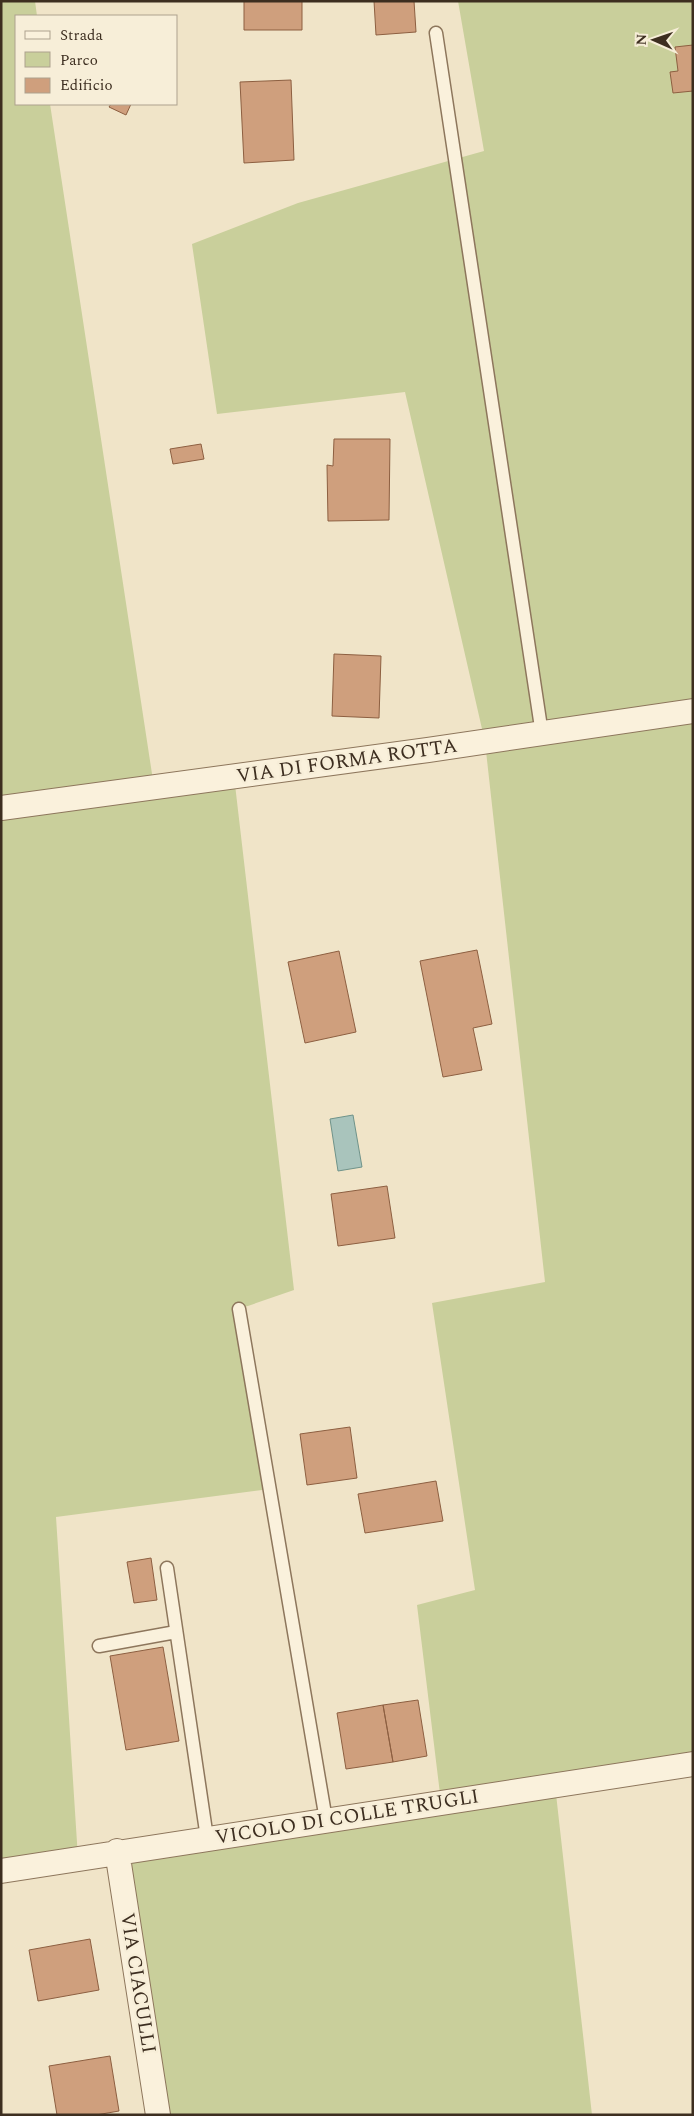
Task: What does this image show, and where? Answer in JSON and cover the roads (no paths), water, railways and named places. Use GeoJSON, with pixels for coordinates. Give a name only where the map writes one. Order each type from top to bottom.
{"type":"FeatureCollection","features":[{"type":"Feature","properties":{"kind":"street","name":"VIA DI FORMA ROTTA"},"geometry":{"type":"LineString","coordinates":[[1,808],[542,734],[693,711]]}},
{"type":"Feature","properties":{"kind":"street","name":"VICOLO DI COLLE TRUGLI"},"geometry":{"type":"LineString","coordinates":[[1,1871],[693,1764]]}},
{"type":"Feature","properties":{"kind":"street","name":"VIA CIACULLI"},"geometry":{"type":"LineString","coordinates":[[117,1852],[158,2115]]}},
{"type":"Feature","properties":{"kind":"lane"},"geometry":{"type":"LineString","coordinates":[[436,33],[542,734]]}},
{"type":"Feature","properties":{"kind":"lane"},"geometry":{"type":"LineString","coordinates":[[239,1309],[326,1820]]}},
{"type":"Feature","properties":{"kind":"lane"},"geometry":{"type":"LineString","coordinates":[[167,1568],[207,1838]]}},
{"type":"Feature","properties":{"kind":"lane"},"geometry":{"type":"LineString","coordinates":[[99,1646],[176,1632]]}},
{"type":"Feature","properties":{"kind":"water"},"geometry":{"type":"Polygon","coordinates":[[[353,1115],[362,1167],[338,1171],[330,1119],[353,1115]]]}}]}
